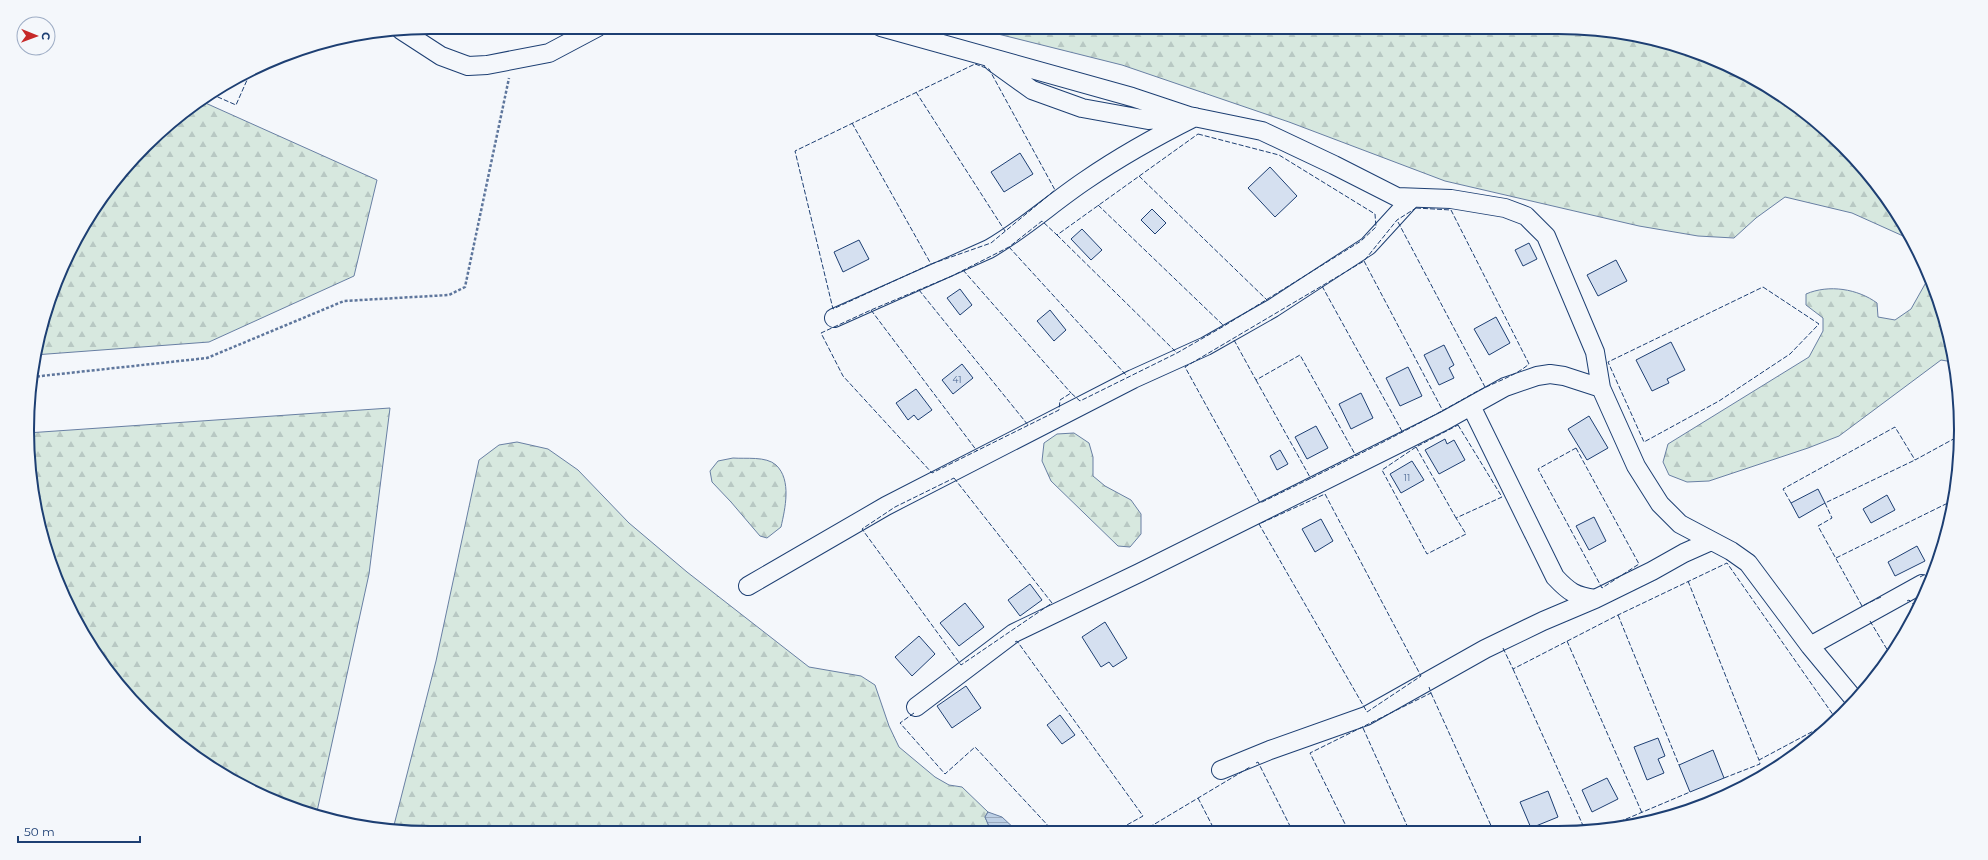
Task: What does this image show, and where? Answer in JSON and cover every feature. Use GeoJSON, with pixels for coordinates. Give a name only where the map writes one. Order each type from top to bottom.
{"type":"FeatureCollection","features":[{"type":"Feature","properties":{"kind":"street"},"geometry":{"type":"LineString","coordinates":[[408,35],[441,56],[468,66],[487,65],[549,54],[585,34]]}},
{"type":"Feature","properties":{"kind":"street"},"geometry":{"type":"LineString","coordinates":[[906,34],[1132,96],[1192,117],[1262,131],[1397,197],[1410,199],[1451,199],[1504,208],[1526,216],[1546,236],[1595,352],[1601,388],[1636,466],[1660,504],[1680,524],[1731,551],[1748,563],[1810,646],[1851,696]]}},
{"type":"Feature","properties":{"kind":"street"},"geometry":{"type":"LineString","coordinates":[[982,55],[1032,90],[1082,108],[1148,120],[1192,117]]}},
{"type":"Feature","properties":{"kind":"street"},"geometry":{"type":"LineString","coordinates":[[834,318],[989,249],[1010,237],[1086,180],[1144,143],[1192,117]]}},
{"type":"Feature","properties":{"kind":"street"},"geometry":{"type":"LineString","coordinates":[[748,586],[886,506],[1133,379],[1200,350],[1273,308],[1368,246],[1410,199]]}},
{"type":"Feature","properties":{"kind":"street"},"geometry":{"type":"LineString","coordinates":[[916,706],[1014,633],[1139,573],[1444,421],[1505,387],[1537,376],[1550,374],[1564,376],[1601,388]]}},
{"type":"Feature","properties":{"kind":"street"},"geometry":{"type":"LineString","coordinates":[[1472,406],[1555,577],[1566,589],[1578,596],[1595,599]]}},
{"type":"Feature","properties":{"kind":"street"},"geometry":{"type":"LineString","coordinates":[[1221,770],[1270,750],[1366,716],[1485,649],[1543,621],[1595,599],[1652,571],[1684,553],[1711,541]]}},
{"type":"Feature","properties":{"kind":"street"},"geometry":{"type":"LineString","coordinates":[[1810,646],[1922,584]]}},
{"type":"Feature","properties":{"kind":"path"},"geometry":{"type":"LineString","coordinates":[[37,376],[207,358],[344,301],[449,294],[465,287],[512,60]]}},
{"type":"Feature","properties":{"kind":"green space"},"geometry":{"type":"Polygon","coordinates":[[[998,34],[1558,34],[1610,37],[1660,47],[1710,64],[1733,75],[1756,87],[1799,116],[1819,132],[1856,169],[1887,210],[1903,236],[1852,213],[1785,197],[1756,218],[1734,238],[1698,236],[1639,226],[1445,181],[1289,122],[1122,65],[998,34]]]}},
{"type":"Feature","properties":{"kind":"green space"},"geometry":{"type":"Polygon","coordinates":[[[207,103],[377,180],[354,276],[209,342],[42,354],[47,328],[64,278],[87,232],[101,210],[132,169],[150,150],[169,132],[207,103]]]}},
{"type":"Feature","properties":{"kind":"green space"},"geometry":{"type":"Polygon","coordinates":[[[1926,283],[1941,328],[1948,361],[1941,360],[1839,436],[1709,481],[1687,482],[1669,475],[1663,462],[1668,444],[1809,357],[1823,331],[1823,318],[1806,305],[1806,294],[1824,289],[1852,291],[1877,303],[1878,317],[1895,320],[1911,309],[1926,283]]]}},
{"type":"Feature","properties":{"kind":"green space"},"geometry":{"type":"Polygon","coordinates":[[[390,408],[369,574],[317,810],[278,796],[232,773],[210,759],[169,728],[132,691],[116,671],[87,628],[64,582],[55,557],[47,532],[37,482],[34,433],[390,408]]]}},
{"type":"Feature","properties":{"kind":"green space"},"geometry":{"type":"Polygon","coordinates":[[[1074,433],[1089,443],[1093,457],[1093,476],[1105,486],[1131,500],[1141,514],[1141,534],[1130,547],[1118,546],[1051,481],[1042,461],[1044,443],[1057,434],[1074,433]]]}},
{"type":"Feature","properties":{"kind":"green space"},"geometry":{"type":"Polygon","coordinates":[[[517,442],[548,449],[578,470],[629,523],[687,572],[809,667],[861,676],[875,685],[889,726],[899,747],[935,777],[949,785],[962,787],[988,812],[985,817],[989,826],[430,826],[394,824],[436,661],[479,460],[499,445],[517,442]]]}},
{"type":"Feature","properties":{"kind":"green space"},"geometry":{"type":"Polygon","coordinates":[[[733,458],[756,458],[767,460],[776,465],[784,478],[786,495],[781,527],[767,538],[760,536],[712,482],[710,471],[718,461],[733,458]]]}},
{"type":"Feature","properties":{"kind":"water"},"geometry":{"type":"Polygon","coordinates":[[[988,812],[1002,817],[1012,826],[989,826],[985,817],[988,812]]]}},
{"type":"Feature","properties":{"kind":"building"},"geometry":{"type":"Polygon","coordinates":[[[1020,153],[1033,174],[1004,192],[991,172],[1020,153]]]}},
{"type":"Feature","properties":{"kind":"building"},"geometry":{"type":"Polygon","coordinates":[[[1270,167],[1297,196],[1275,217],[1248,188],[1270,167]]]}},
{"type":"Feature","properties":{"kind":"building"},"geometry":{"type":"Polygon","coordinates":[[[1152,209],[1166,223],[1155,234],[1141,220],[1152,209]]]}},
{"type":"Feature","properties":{"kind":"building"},"geometry":{"type":"Polygon","coordinates":[[[1082,229],[1102,250],[1091,260],[1071,239],[1082,229]]]}},
{"type":"Feature","properties":{"kind":"building"},"geometry":{"type":"Polygon","coordinates":[[[859,240],[869,259],[843,272],[834,252],[859,240]]]}},
{"type":"Feature","properties":{"kind":"building"},"geometry":{"type":"Polygon","coordinates":[[[1529,243],[1537,259],[1523,266],[1515,250],[1529,243]]]}},
{"type":"Feature","properties":{"kind":"building"},"geometry":{"type":"Polygon","coordinates":[[[1616,260],[1627,281],[1598,296],[1587,275],[1616,260]]]}},
{"type":"Feature","properties":{"kind":"building"},"geometry":{"type":"Polygon","coordinates":[[[960,289],[972,305],[960,315],[947,298],[960,289]]]}},
{"type":"Feature","properties":{"kind":"building"},"geometry":{"type":"Polygon","coordinates":[[[1050,310],[1066,330],[1054,341],[1037,321],[1050,310]]]}},
{"type":"Feature","properties":{"kind":"building"},"geometry":{"type":"Polygon","coordinates":[[[1496,317],[1510,343],[1489,355],[1474,329],[1496,317]]]}},
{"type":"Feature","properties":{"kind":"building"},"geometry":{"type":"Polygon","coordinates":[[[1671,342],[1685,370],[1667,379],[1669,383],[1652,391],[1636,360],[1671,342]]]}},
{"type":"Feature","properties":{"kind":"building"},"geometry":{"type":"Polygon","coordinates":[[[1444,345],[1454,365],[1449,368],[1454,378],[1439,385],[1424,355],[1444,345]]]}},
{"type":"Feature","properties":{"kind":"building"},"geometry":{"type":"Polygon","coordinates":[[[962,364],[973,378],[953,394],[942,380],[962,364]]]}},
{"type":"Feature","properties":{"kind":"building"},"geometry":{"type":"Polygon","coordinates":[[[1408,367],[1422,396],[1400,406],[1386,378],[1408,367]]]}},
{"type":"Feature","properties":{"kind":"building"},"geometry":{"type":"Polygon","coordinates":[[[916,389],[932,410],[918,420],[914,415],[908,420],[896,403],[916,389]]]}},
{"type":"Feature","properties":{"kind":"building"},"geometry":{"type":"Polygon","coordinates":[[[1361,393],[1373,418],[1351,429],[1339,404],[1361,393]]]}},
{"type":"Feature","properties":{"kind":"building"},"geometry":{"type":"Polygon","coordinates":[[[1589,416],[1608,448],[1587,460],[1568,429],[1589,416]]]}},
{"type":"Feature","properties":{"kind":"building"},"geometry":{"type":"Polygon","coordinates":[[[1316,426],[1328,448],[1307,459],[1295,437],[1316,426]]]}},
{"type":"Feature","properties":{"kind":"building"},"geometry":{"type":"Polygon","coordinates":[[[1445,439],[1447,444],[1454,440],[1465,460],[1439,474],[1425,450],[1445,439]]]}},
{"type":"Feature","properties":{"kind":"building"},"geometry":{"type":"Polygon","coordinates":[[[1280,450],[1288,464],[1277,470],[1270,456],[1280,450]]]}},
{"type":"Feature","properties":{"kind":"building"},"geometry":{"type":"Polygon","coordinates":[[[1412,461],[1424,480],[1401,493],[1390,474],[1412,461]]]}},
{"type":"Feature","properties":{"kind":"building"},"geometry":{"type":"Polygon","coordinates":[[[1818,489],[1825,503],[1799,518],[1791,503],[1818,489]]]}},
{"type":"Feature","properties":{"kind":"building"},"geometry":{"type":"Polygon","coordinates":[[[1887,495],[1895,510],[1871,523],[1863,509],[1887,495]]]}},
{"type":"Feature","properties":{"kind":"building"},"geometry":{"type":"Polygon","coordinates":[[[1594,517],[1606,541],[1589,550],[1576,526],[1594,517]]]}},
{"type":"Feature","properties":{"kind":"building"},"geometry":{"type":"Polygon","coordinates":[[[1321,519],[1333,541],[1315,552],[1302,529],[1321,519]]]}},
{"type":"Feature","properties":{"kind":"building"},"geometry":{"type":"Polygon","coordinates":[[[1917,546],[1925,561],[1895,576],[1888,562],[1917,546]]]}},
{"type":"Feature","properties":{"kind":"building"},"geometry":{"type":"Polygon","coordinates":[[[1030,584],[1042,600],[1020,616],[1008,600],[1030,584]]]}},
{"type":"Feature","properties":{"kind":"building"},"geometry":{"type":"Polygon","coordinates":[[[965,603],[984,627],[959,646],[940,623],[965,603]]]}},
{"type":"Feature","properties":{"kind":"building"},"geometry":{"type":"Polygon","coordinates":[[[1105,622],[1127,658],[1113,667],[1109,662],[1101,667],[1082,637],[1105,622]]]}},
{"type":"Feature","properties":{"kind":"building"},"geometry":{"type":"Polygon","coordinates":[[[919,636],[935,654],[912,676],[895,657],[919,636]]]}},
{"type":"Feature","properties":{"kind":"building"},"geometry":{"type":"Polygon","coordinates":[[[966,686],[981,708],[952,728],[937,706],[966,686]]]}},
{"type":"Feature","properties":{"kind":"building"},"geometry":{"type":"Polygon","coordinates":[[[1060,715],[1075,735],[1062,744],[1047,725],[1060,715]]]}},
{"type":"Feature","properties":{"kind":"building"},"geometry":{"type":"Polygon","coordinates":[[[1658,738],[1665,756],[1658,759],[1664,773],[1647,780],[1634,747],[1658,738]]]}},
{"type":"Feature","properties":{"kind":"building"},"geometry":{"type":"Polygon","coordinates":[[[1713,750],[1724,778],[1690,792],[1679,765],[1713,750]]]}},
{"type":"Feature","properties":{"kind":"building"},"geometry":{"type":"Polygon","coordinates":[[[1607,778],[1618,799],[1592,812],[1582,790],[1607,778]]]}},
{"type":"Feature","properties":{"kind":"building"},"geometry":{"type":"Polygon","coordinates":[[[1548,791],[1558,817],[1536,826],[1530,826],[1520,802],[1548,791]]]}},
{"type":"Feature","properties":{"kind":"fence"},"geometry":{"type":"LineString","coordinates":[[975,64],[989,69],[1055,190],[991,243],[931,264],[833,309],[795,151],[975,64]]}},
{"type":"Feature","properties":{"kind":"fence"},"geometry":{"type":"LineString","coordinates":[[217,97],[236,105],[248,79]]}},
{"type":"Feature","properties":{"kind":"fence"},"geometry":{"type":"LineString","coordinates":[[916,92],[1005,231]]}},
{"type":"Feature","properties":{"kind":"fence"},"geometry":{"type":"LineString","coordinates":[[852,123],[931,264]]}},
{"type":"Feature","properties":{"kind":"fence"},"geometry":{"type":"LineString","coordinates":[[1198,134],[1279,155],[1375,214],[1376,227],[1361,241],[1224,326],[1177,353],[1080,401],[1071,393],[1060,400],[1059,410],[932,473],[843,376],[821,333],[952,276],[1009,247],[1042,221],[1057,235],[1198,134]]}},
{"type":"Feature","properties":{"kind":"fence"},"geometry":{"type":"LineString","coordinates":[[1139,176],[1267,300]]}},
{"type":"Feature","properties":{"kind":"fence"},"geometry":{"type":"LineString","coordinates":[[1098,205],[1224,326]]}},
{"type":"Feature","properties":{"kind":"fence"},"geometry":{"type":"LineString","coordinates":[[1416,208],[1451,210],[1529,364],[1517,373],[1481,389],[1395,436],[1260,503],[1185,367],[1364,261],[1397,220],[1416,208]]}},
{"type":"Feature","properties":{"kind":"fence"},"geometry":{"type":"LineString","coordinates":[[1398,222],[1485,387]]}},
{"type":"Feature","properties":{"kind":"fence"},"geometry":{"type":"LineString","coordinates":[[1057,235],[1177,353]]}},
{"type":"Feature","properties":{"kind":"fence"},"geometry":{"type":"LineString","coordinates":[[1009,247],[1126,375]]}},
{"type":"Feature","properties":{"kind":"fence"},"geometry":{"type":"LineString","coordinates":[[1364,261],[1443,411]]}},
{"type":"Feature","properties":{"kind":"fence"},"geometry":{"type":"LineString","coordinates":[[963,270],[1071,393]]}},
{"type":"Feature","properties":{"kind":"fence"},"geometry":{"type":"LineString","coordinates":[[1322,286],[1403,433]]}},
{"type":"Feature","properties":{"kind":"fence"},"geometry":{"type":"LineString","coordinates":[[1763,287],[1819,324],[1790,354],[1719,401],[1644,442],[1608,362],[1763,287]]}},
{"type":"Feature","properties":{"kind":"fence"},"geometry":{"type":"LineString","coordinates":[[919,290],[1028,425]]}},
{"type":"Feature","properties":{"kind":"fence"},"geometry":{"type":"LineString","coordinates":[[871,310],[977,451]]}},
{"type":"Feature","properties":{"kind":"fence"},"geometry":{"type":"LineString","coordinates":[[1234,340],[1256,380],[1300,355],[1356,456]]}},
{"type":"Feature","properties":{"kind":"fence"},"geometry":{"type":"LineString","coordinates":[[1256,380],[1311,479]]}},
{"type":"Feature","properties":{"kind":"fence"},"geometry":{"type":"LineString","coordinates":[[1458,425],[1502,497],[1456,518],[1466,534],[1427,554],[1382,470],[1416,447],[1458,425]]}},
{"type":"Feature","properties":{"kind":"fence"},"geometry":{"type":"LineString","coordinates":[[1791,503],[1783,489],[1895,427],[1915,460],[1954,439]]}},
{"type":"Feature","properties":{"kind":"fence"},"geometry":{"type":"LineString","coordinates":[[1416,447],[1456,518]]}},
{"type":"Feature","properties":{"kind":"fence"},"geometry":{"type":"LineString","coordinates":[[1576,448],[1639,564],[1602,588],[1538,469],[1576,448]]}},
{"type":"Feature","properties":{"kind":"fence"},"geometry":{"type":"LineString","coordinates":[[1881,597],[1862,606],[1818,526],[1832,518],[1825,503],[1915,460]]}},
{"type":"Feature","properties":{"kind":"fence"},"geometry":{"type":"LineString","coordinates":[[954,478],[1052,603],[961,665],[862,529],[895,507],[954,478]]}},
{"type":"Feature","properties":{"kind":"fence"},"geometry":{"type":"LineString","coordinates":[[1325,494],[1421,676],[1367,712],[1259,524],[1325,494]]}},
{"type":"Feature","properties":{"kind":"fence"},"geometry":{"type":"LineString","coordinates":[[1836,558],[1947,504]]}},
{"type":"Feature","properties":{"kind":"fence"},"geometry":{"type":"LineString","coordinates":[[1503,648],[1513,669],[1618,615],[1727,563],[1833,715]]}},
{"type":"Feature","properties":{"kind":"fence"},"geometry":{"type":"LineString","coordinates":[[1920,577],[1927,573]]}},
{"type":"Feature","properties":{"kind":"fence"},"geometry":{"type":"LineString","coordinates":[[1688,581],[1759,760]]}},
{"type":"Feature","properties":{"kind":"fence"},"geometry":{"type":"LineString","coordinates":[[1907,601],[1909,600],[1913,604]]}},
{"type":"Feature","properties":{"kind":"fence"},"geometry":{"type":"LineString","coordinates":[[1618,615],[1679,765]]}},
{"type":"Feature","properties":{"kind":"fence"},"geometry":{"type":"LineString","coordinates":[[1870,621],[1887,650]]}},
{"type":"Feature","properties":{"kind":"fence"},"geometry":{"type":"LineString","coordinates":[[1015,642],[1017,641],[1143,816],[1125,826]]}},
{"type":"Feature","properties":{"kind":"fence"},"geometry":{"type":"LineString","coordinates":[[1567,641],[1642,813]]}},
{"type":"Feature","properties":{"kind":"fence"},"geometry":{"type":"LineString","coordinates":[[1513,669],[1583,825]]}},
{"type":"Feature","properties":{"kind":"fence"},"geometry":{"type":"LineString","coordinates":[[1346,826],[1310,753],[1431,693],[1429,687]]}},
{"type":"Feature","properties":{"kind":"fence"},"geometry":{"type":"LineString","coordinates":[[1431,693],[1491,826]]}},
{"type":"Feature","properties":{"kind":"fence"},"geometry":{"type":"LineString","coordinates":[[914,713],[900,723],[945,774],[975,747],[1048,826]]}},
{"type":"Feature","properties":{"kind":"fence"},"geometry":{"type":"LineString","coordinates":[[1363,728],[1407,826]]}},
{"type":"Feature","properties":{"kind":"fence"},"geometry":{"type":"LineString","coordinates":[[1724,778],[1760,764],[1759,760],[1819,728]]}},
{"type":"Feature","properties":{"kind":"fence"},"geometry":{"type":"LineString","coordinates":[[1256,763],[1258,762],[1290,826]]}},
{"type":"Feature","properties":{"kind":"fence"},"geometry":{"type":"LineString","coordinates":[[1151,826],[1250,767]]}},
{"type":"Feature","properties":{"kind":"fence"},"geometry":{"type":"LineString","coordinates":[[1622,820],[1690,792]]}},
{"type":"Feature","properties":{"kind":"fence"},"geometry":{"type":"LineString","coordinates":[[1198,798],[1212,826]]}}]}
